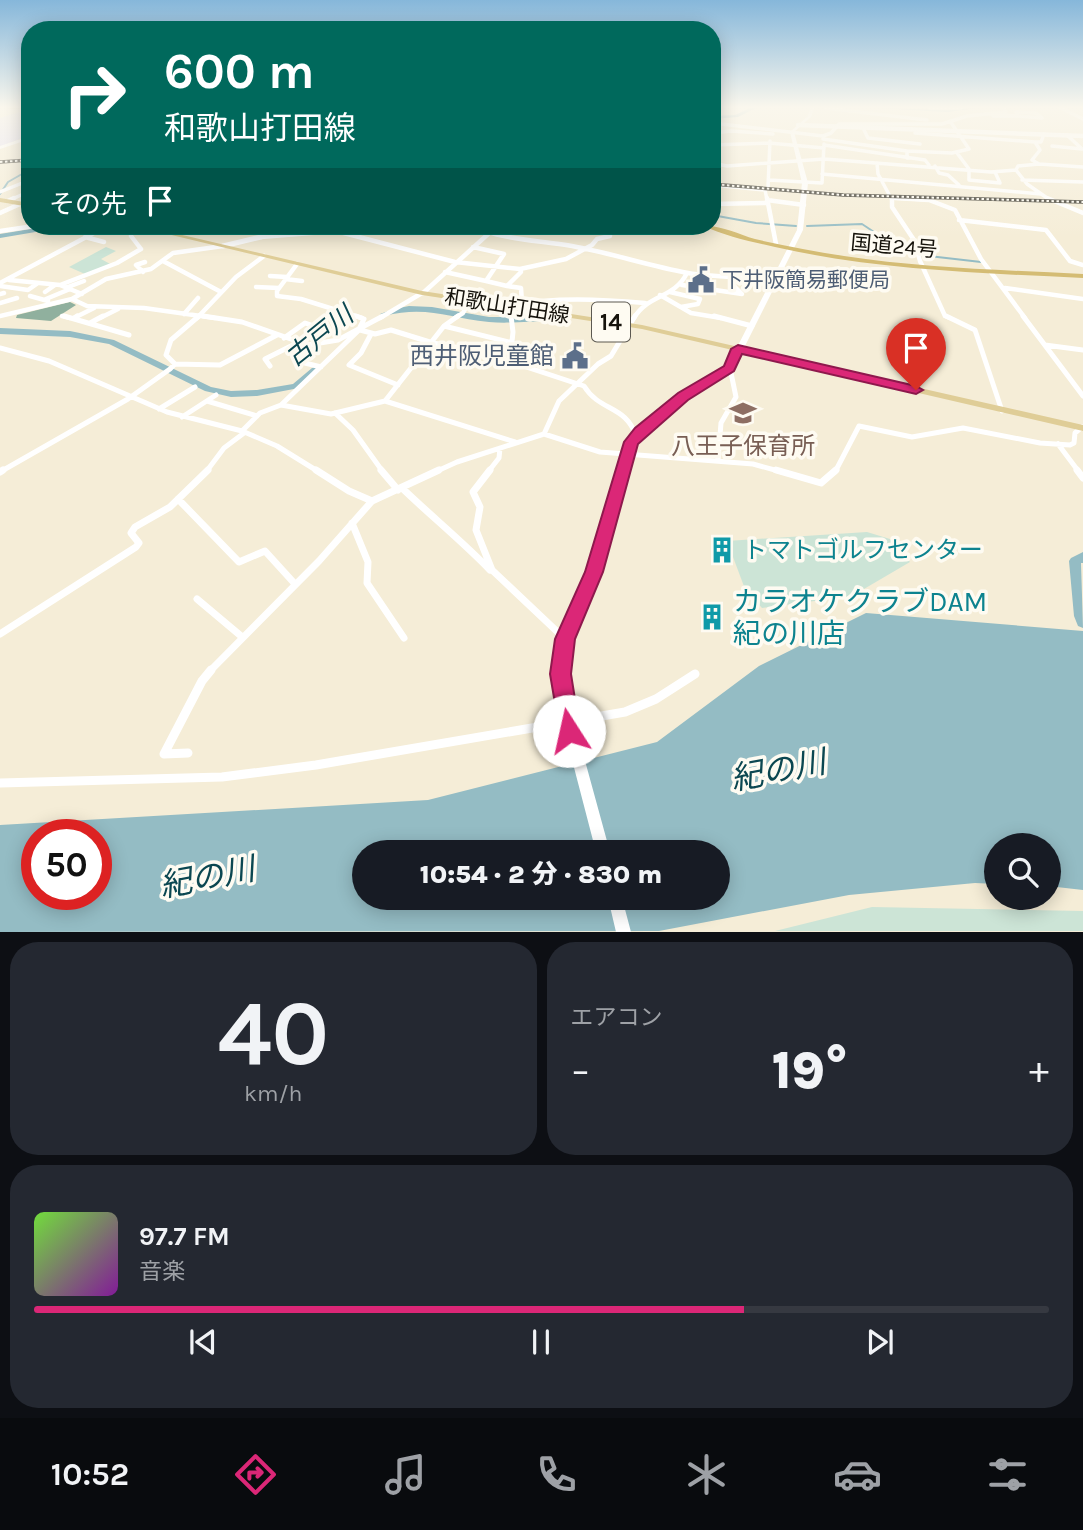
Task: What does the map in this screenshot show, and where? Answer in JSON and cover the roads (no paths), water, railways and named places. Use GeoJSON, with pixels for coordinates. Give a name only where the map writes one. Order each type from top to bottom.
{"type":"FeatureCollection","features":[{"type":"Feature","properties":{"kind":"highway","name":"国道24号"},"geometry":{"type":"LineString","coordinates":[[721,228],[790,249]]}},
{"type":"Feature","properties":{"kind":"highway","name":"国道24号"},"geometry":{"type":"LineString","coordinates":[[721,230],[790,249],[872,263],[1083,274]]}},
{"type":"Feature","properties":{"kind":"main road"},"geometry":{"type":"LineString","coordinates":[[600,840],[568,727],[561,674],[565,639],[594,572],[626,455],[636,436],[683,397],[730,368],[802,225],[805,183],[797,151]]}},
{"type":"Feature","properties":{"kind":"main road"},"geometry":{"type":"LineString","coordinates":[[4,201],[20,204]]}},
{"type":"Feature","properties":{"kind":"main road","name":"和歌山打田線"},"geometry":{"type":"LineString","coordinates":[[175,235],[422,293],[631,325],[1083,428]]}},
{"type":"Feature","properties":{"kind":"main road"},"geometry":{"type":"LineString","coordinates":[[618,910],[624,932]]}},
{"type":"Feature","properties":{"kind":"street"},"geometry":{"type":"LineString","coordinates":[[768,151],[768,187]]}},
{"type":"Feature","properties":{"kind":"street"},"geometry":{"type":"LineString","coordinates":[[769,180],[820,183],[824,151]]}},
{"type":"Feature","properties":{"kind":"street"},"geometry":{"type":"LineString","coordinates":[[869,151],[925,160],[929,165]]}},
{"type":"Feature","properties":{"kind":"street"},"geometry":{"type":"LineString","coordinates":[[907,151],[907,158]]}},
{"type":"Feature","properties":{"kind":"street"},"geometry":{"type":"LineString","coordinates":[[931,151],[961,151]]}},
{"type":"Feature","properties":{"kind":"street"},"geometry":{"type":"LineString","coordinates":[[1038,151],[1032,160],[1039,164]]}},
{"type":"Feature","properties":{"kind":"street"},"geometry":{"type":"LineString","coordinates":[[957,153],[969,169],[969,180],[1000,183],[995,172]]}},
{"type":"Feature","properties":{"kind":"street"},"geometry":{"type":"LineString","coordinates":[[721,165],[800,163],[824,159],[995,172],[1039,164],[1083,167]]}},
{"type":"Feature","properties":{"kind":"street"},"geometry":{"type":"LineString","coordinates":[[877,163],[892,207],[914,240],[922,265],[946,316],[970,326],[977,334],[1002,411]]}},
{"type":"Feature","properties":{"kind":"street"},"geometry":{"type":"LineString","coordinates":[[935,166],[939,173],[948,175],[961,186]]}},
{"type":"Feature","properties":{"kind":"street"},"geometry":{"type":"LineString","coordinates":[[1016,170],[1022,180],[1041,194],[1073,211],[1083,213]]}},
{"type":"Feature","properties":{"kind":"street"},"geometry":{"type":"LineString","coordinates":[[822,174],[1041,194]]}},
{"type":"Feature","properties":{"kind":"street"},"geometry":{"type":"LineString","coordinates":[[1022,180],[1083,183]]}},
{"type":"Feature","properties":{"kind":"street"},"geometry":{"type":"LineString","coordinates":[[1,190],[21,184]]}},
{"type":"Feature","properties":{"kind":"street"},"geometry":{"type":"LineString","coordinates":[[721,186],[765,190],[776,244]]}},
{"type":"Feature","properties":{"kind":"street"},"geometry":{"type":"LineString","coordinates":[[4,201],[21,192]]}},
{"type":"Feature","properties":{"kind":"street"},"geometry":{"type":"LineString","coordinates":[[891,198],[939,202],[955,210],[959,224],[989,269],[1083,396]]}},
{"type":"Feature","properties":{"kind":"street"},"geometry":{"type":"LineString","coordinates":[[721,205],[741,206],[749,202],[767,201],[804,205]]}},
{"type":"Feature","properties":{"kind":"street"},"geometry":{"type":"LineString","coordinates":[[0,213],[20,204]]}},
{"type":"Feature","properties":{"kind":"street"},"geometry":{"type":"LineString","coordinates":[[959,220],[1046,230],[1070,261],[1083,265]]}},
{"type":"Feature","properties":{"kind":"street"},"geometry":{"type":"LineString","coordinates":[[0,231],[21,228]]}},
{"type":"Feature","properties":{"kind":"street"},"geometry":{"type":"LineString","coordinates":[[0,283],[40,264],[89,235]]}},
{"type":"Feature","properties":{"kind":"street"},"geometry":{"type":"LineString","coordinates":[[45,292],[59,284],[117,263],[141,249],[131,235]]}},
{"type":"Feature","properties":{"kind":"street"},"geometry":{"type":"LineString","coordinates":[[261,237],[265,235]]}},
{"type":"Feature","properties":{"kind":"street"},"geometry":{"type":"LineString","coordinates":[[0,316],[72,299],[113,276],[144,272],[173,253],[261,237],[307,235]]}},
{"type":"Feature","properties":{"kind":"street"},"geometry":{"type":"LineString","coordinates":[[356,235],[384,246],[455,262],[520,270],[566,259],[597,239],[610,235]]}},
{"type":"Feature","properties":{"kind":"street"},"geometry":{"type":"LineString","coordinates":[[72,299],[81,305],[95,307],[144,308],[242,322],[308,345],[338,340],[422,293],[487,235]]}},
{"type":"Feature","properties":{"kind":"street"},"geometry":{"type":"LineString","coordinates":[[500,235],[583,249],[687,273],[731,279],[774,280]]}},
{"type":"Feature","properties":{"kind":"street"},"geometry":{"type":"LineString","coordinates":[[85,237],[104,242]]}},
{"type":"Feature","properties":{"kind":"street"},"geometry":{"type":"LineString","coordinates":[[473,247],[504,254],[486,281]]}},
{"type":"Feature","properties":{"kind":"street"},"geometry":{"type":"LineString","coordinates":[[175,364],[166,355],[171,340],[200,316],[236,277],[264,256]]}},
{"type":"Feature","properties":{"kind":"street"},"geometry":{"type":"LineString","coordinates":[[163,261],[171,263],[207,289],[221,292]]}},
{"type":"Feature","properties":{"kind":"street"},"geometry":{"type":"LineString","coordinates":[[144,272],[136,265],[145,262]]}},
{"type":"Feature","properties":{"kind":"street"},"geometry":{"type":"LineString","coordinates":[[0,634],[136,547],[139,543],[131,533],[135,527],[161,513],[178,499],[257,416],[281,405],[359,330],[364,320],[301,299],[277,296],[279,288],[297,264]]}},
{"type":"Feature","properties":{"kind":"street"},"geometry":{"type":"LineString","coordinates":[[507,286],[520,270]]}},
{"type":"Feature","properties":{"kind":"street"},"geometry":{"type":"LineString","coordinates":[[445,272],[521,288],[522,302]]}},
{"type":"Feature","properties":{"kind":"street"},"geometry":{"type":"LineString","coordinates":[[544,434],[559,401],[598,364],[611,356],[645,303],[682,285],[687,273]]}},
{"type":"Feature","properties":{"kind":"street"},"geometry":{"type":"LineString","coordinates":[[270,276],[302,281]]}},
{"type":"Feature","properties":{"kind":"street"},"geometry":{"type":"LineString","coordinates":[[731,279],[742,294],[743,303]]}},
{"type":"Feature","properties":{"kind":"street"},"geometry":{"type":"LineString","coordinates":[[6,280],[59,284],[82,294]]}},
{"type":"Feature","properties":{"kind":"street"},"geometry":{"type":"LineString","coordinates":[[47,299],[83,281]]}},
{"type":"Feature","properties":{"kind":"street"},"geometry":{"type":"LineString","coordinates":[[0,283],[28,290],[38,283]]}},
{"type":"Feature","properties":{"kind":"street"},"geometry":{"type":"LineString","coordinates":[[682,285],[742,294]]}},
{"type":"Feature","properties":{"kind":"street"},"geometry":{"type":"LineString","coordinates":[[256,288],[279,288]]}},
{"type":"Feature","properties":{"kind":"street"},"geometry":{"type":"LineString","coordinates":[[1003,288],[1083,299]]}},
{"type":"Feature","properties":{"kind":"street"},"geometry":{"type":"LineString","coordinates":[[670,292],[700,299],[699,303],[681,307]]}},
{"type":"Feature","properties":{"kind":"street"},"geometry":{"type":"LineString","coordinates":[[660,295],[694,314],[708,314],[752,326]]}},
{"type":"Feature","properties":{"kind":"street"},"geometry":{"type":"LineString","coordinates":[[30,296],[47,299],[53,304]]}},
{"type":"Feature","properties":{"kind":"street"},"geometry":{"type":"LineString","coordinates":[[0,303],[17,298]]}},
{"type":"Feature","properties":{"kind":"street"},"geometry":{"type":"LineString","coordinates":[[184,314],[198,298]]}},
{"type":"Feature","properties":{"kind":"street"},"geometry":{"type":"LineString","coordinates":[[510,361],[513,343],[509,307],[522,302],[606,299],[645,303]]}},
{"type":"Feature","properties":{"kind":"street"},"geometry":{"type":"LineString","coordinates":[[385,401],[444,326],[463,313],[469,302]]}},
{"type":"Feature","properties":{"kind":"street"},"geometry":{"type":"LineString","coordinates":[[74,318],[95,307]]}},
{"type":"Feature","properties":{"kind":"street"},"geometry":{"type":"LineString","coordinates":[[90,323],[120,308]]}},
{"type":"Feature","properties":{"kind":"street"},"geometry":{"type":"LineString","coordinates":[[62,316],[129,335]]}},
{"type":"Feature","properties":{"kind":"street"},"geometry":{"type":"LineString","coordinates":[[270,366],[265,359],[298,343],[320,328],[305,323],[284,338]]}},
{"type":"Feature","properties":{"kind":"street"},"geometry":{"type":"LineString","coordinates":[[444,326],[513,343]]}},
{"type":"Feature","properties":{"kind":"street"},"geometry":{"type":"LineString","coordinates":[[359,330],[371,334],[391,330],[433,343],[481,352],[579,384],[584,386],[594,400],[617,410],[632,421],[636,436]]}},
{"type":"Feature","properties":{"kind":"street"},"geometry":{"type":"LineString","coordinates":[[371,334],[361,353],[349,365],[398,385]]}},
{"type":"Feature","properties":{"kind":"street"},"geometry":{"type":"LineString","coordinates":[[0,472],[131,397],[175,364],[220,365],[277,335]]}},
{"type":"Feature","properties":{"kind":"street"},"geometry":{"type":"LineString","coordinates":[[1045,345],[1083,350]]}},
{"type":"Feature","properties":{"kind":"street"},"geometry":{"type":"LineString","coordinates":[[0,348],[50,361],[182,417],[243,432],[277,446],[349,491],[372,501]]}},
{"type":"Feature","properties":{"kind":"street"},"geometry":{"type":"LineString","coordinates":[[300,362],[321,367]]}},
{"type":"Feature","properties":{"kind":"street"},"geometry":{"type":"LineString","coordinates":[[718,460],[722,423],[736,397],[730,368]]}},
{"type":"Feature","properties":{"kind":"street"},"geometry":{"type":"LineString","coordinates":[[159,409],[195,387]]}},
{"type":"Feature","properties":{"kind":"street"},"geometry":{"type":"LineString","coordinates":[[182,417],[216,395]]}},
{"type":"Feature","properties":{"kind":"street"},"geometry":{"type":"LineString","coordinates":[[207,401],[257,416]]}},
{"type":"Feature","properties":{"kind":"street"},"geometry":{"type":"LineString","coordinates":[[281,405],[335,414],[385,401],[515,442]]}},
{"type":"Feature","properties":{"kind":"street"},"geometry":{"type":"LineString","coordinates":[[335,414],[355,431],[387,479],[492,570],[565,639]]}},
{"type":"Feature","properties":{"kind":"street"},"geometry":{"type":"LineString","coordinates":[[188,753],[164,754],[202,681],[242,636],[295,584],[372,501],[457,462],[544,434],[585,449],[626,455],[753,464],[821,483],[828,481],[835,472],[859,426],[912,437],[963,428],[1011,439],[1058,444],[1074,443],[1075,433],[1083,428]]}},
{"type":"Feature","properties":{"kind":"street"},"geometry":{"type":"LineString","coordinates":[[1058,444],[1083,478]]}},
{"type":"Feature","properties":{"kind":"street"},"geometry":{"type":"LineString","coordinates":[[492,570],[476,530],[480,507],[473,496],[478,484],[499,458],[500,448]]}},
{"type":"Feature","properties":{"kind":"street"},"geometry":{"type":"LineString","coordinates":[[178,499],[239,562],[265,551],[295,584]]}},
{"type":"Feature","properties":{"kind":"street"},"geometry":{"type":"LineString","coordinates":[[352,523],[368,562],[366,583],[404,638]]}},
{"type":"Feature","properties":{"kind":"street"},"geometry":{"type":"LineString","coordinates":[[197,599],[242,636]]}},
{"type":"Feature","properties":{"kind":"street"},"geometry":{"type":"LineString","coordinates":[[0,783],[222,777],[568,727],[625,712],[656,699],[695,674]]}},
{"type":"Feature","properties":{"kind":"water","name":"紀の川"},"geometry":{"type":"Polygon","coordinates":[[[866,613],[1083,631],[1083,890],[1061,887],[1061,833],[984,833],[984,883],[849,895],[659,931],[0,932],[0,825],[21,824],[21,910],[112,910],[112,819],[103,819],[428,800],[657,742],[759,666],[866,613]]]}},
{"type":"Feature","properties":{"kind":"waterway"},"geometry":{"type":"LineString","coordinates":[[0,194],[8,182],[21,175]]}},
{"type":"Feature","properties":{"kind":"waterway"},"geometry":{"type":"LineString","coordinates":[[721,217],[796,226]]}},
{"type":"Feature","properties":{"kind":"waterway"},"geometry":{"type":"LineString","coordinates":[[807,226],[862,224],[901,250],[915,254]]}},
{"type":"Feature","properties":{"kind":"waterway"},"geometry":{"type":"LineString","coordinates":[[0,236],[21,232]]}},
{"type":"Feature","properties":{"kind":"waterway"},"geometry":{"type":"LineString","coordinates":[[920,255],[981,262]]}},
{"type":"Feature","properties":{"kind":"waterway","name":"古戸川"},"geometry":{"type":"LineString","coordinates":[[384,314],[421,308],[489,319],[550,319]]}},
{"type":"Feature","properties":{"kind":"waterway","name":"古戸川"},"geometry":{"type":"LineString","coordinates":[[0,331],[70,334],[111,342],[208,389],[231,394],[257,393],[296,386],[315,370]]}},
{"type":"Feature","properties":{"kind":"waterway"},"geometry":{"type":"LineString","coordinates":[[1083,557],[1075,561],[1080,616],[1083,622]]}},
{"type":"Feature","properties":{"kind":"railway"},"geometry":{"type":"LineString","coordinates":[[0,162],[21,161]]}},
{"type":"Feature","properties":{"kind":"railway"},"geometry":{"type":"LineString","coordinates":[[721,185],[843,195],[1083,202]]}},
{"type":"Feature","properties":{"kind":"place","name":"下井阪簡易郵便局"},"geometry":{"type":"Point","coordinates":[701,280]}},
{"type":"Feature","properties":{"kind":"place","name":"西井阪児童館"},"geometry":{"type":"Point","coordinates":[575,356]}},
{"type":"Feature","properties":{"kind":"place","name":"八王子保育所"},"geometry":{"type":"Point","coordinates":[743,413]}},
{"type":"Feature","properties":{"kind":"place","name":"トマトゴルフセンター"},"geometry":{"type":"Point","coordinates":[722,550]}},
{"type":"Feature","properties":{"kind":"place","name":"カラオケクラブDAM 紀の川店"},"geometry":{"type":"Point","coordinates":[712,617]}}]}
